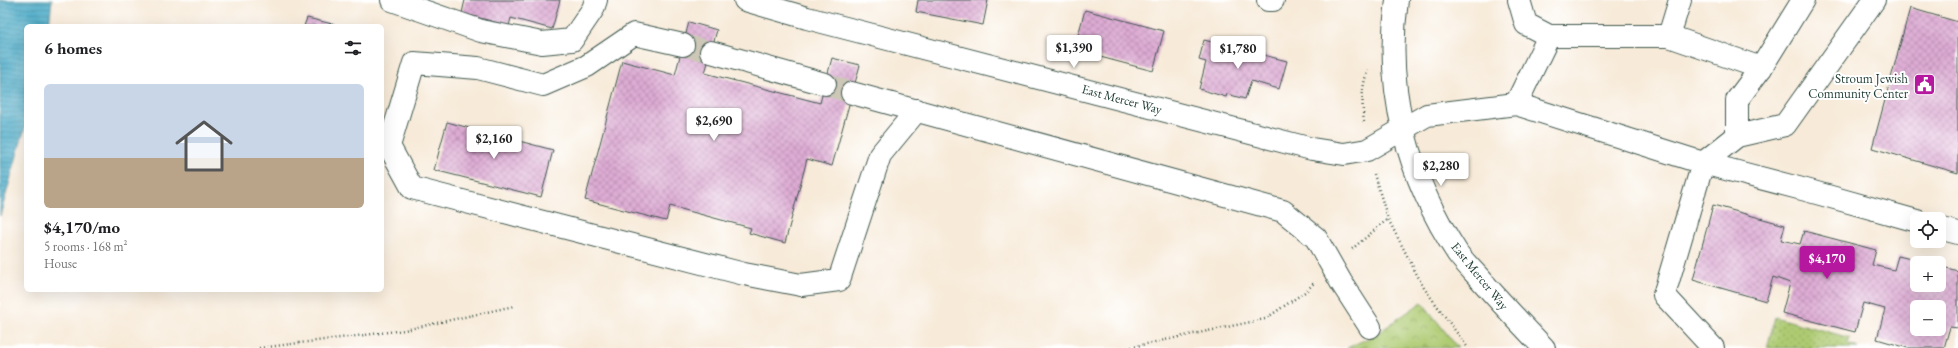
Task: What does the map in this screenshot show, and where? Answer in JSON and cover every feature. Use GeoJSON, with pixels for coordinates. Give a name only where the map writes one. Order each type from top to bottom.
{"type":"FeatureCollection","features":[{"type":"Feature","properties":{"kind":"street"},"geometry":{"type":"LineString","coordinates":[[392,0],[481,31],[542,43],[572,40],[593,9],[596,0]]}},
{"type":"Feature","properties":{"kind":"street","name":"East Mercer Way"},"geometry":{"type":"LineString","coordinates":[[745,0],[807,18],[1312,148],[1344,154],[1367,150],[1404,128]]}},
{"type":"Feature","properties":{"kind":"street"},"geometry":{"type":"LineString","coordinates":[[1268,0],[1273,0]]}},
{"type":"Feature","properties":{"kind":"street","name":"East Mercer Way"},"geometry":{"type":"LineString","coordinates":[[1397,0],[1392,59],[1396,98],[1412,162],[1422,189],[1459,255],[1544,348]]}},
{"type":"Feature","properties":{"kind":"street"},"geometry":{"type":"LineString","coordinates":[[1519,0],[1526,24],[1549,36],[1669,36],[1761,68]]}},
{"type":"Feature","properties":{"kind":"street"},"geometry":{"type":"LineString","coordinates":[[1669,36],[1680,0]]}},
{"type":"Feature","properties":{"kind":"street"},"geometry":{"type":"LineString","coordinates":[[1736,136],[1738,100],[1761,68],[1802,0]]}},
{"type":"Feature","properties":{"kind":"street"},"geometry":{"type":"LineString","coordinates":[[1713,348],[1664,295],[1703,163],[1736,136],[1785,125],[1874,0]]}},
{"type":"Feature","properties":{"kind":"street"},"geometry":{"type":"LineString","coordinates":[[683,45],[634,34],[587,66],[543,85],[478,68],[414,63],[390,146],[412,188],[744,274],[801,285],[839,280],[880,155],[917,110]]}},
{"type":"Feature","properties":{"kind":"street"},"geometry":{"type":"LineString","coordinates":[[1516,104],[1549,36]]}},
{"type":"Feature","properties":{"kind":"street"},"geometry":{"type":"LineString","coordinates":[[711,52],[825,84]]}},
{"type":"Feature","properties":{"kind":"street"},"geometry":{"type":"LineString","coordinates":[[852,93],[1283,211],[1316,238],[1370,327]]}},
{"type":"Feature","properties":{"kind":"street"},"geometry":{"type":"LineString","coordinates":[[1404,128],[1426,115],[1516,104],[1703,163],[1806,190],[1910,220]]}},
{"type":"Feature","properties":{"kind":"street"},"geometry":{"type":"LineString","coordinates":[[1946,230],[1958,233]]}},
{"type":"Feature","properties":{"kind":"path"},"geometry":{"type":"LineString","coordinates":[[1371,66],[1364,82],[1362,106],[1367,150],[1388,219],[1424,288],[1468,348]]}},
{"type":"Feature","properties":{"kind":"path"},"geometry":{"type":"LineString","coordinates":[[1127,348],[1265,318],[1305,292],[1332,266],[1388,219]]}},
{"type":"Feature","properties":{"kind":"path"},"geometry":{"type":"LineString","coordinates":[[259,348],[405,330],[514,306]]}},
{"type":"Feature","properties":{"kind":"green space"},"geometry":{"type":"Polygon","coordinates":[[[1422,302],[1458,348],[1347,348],[1375,335],[1422,302]]]}},
{"type":"Feature","properties":{"kind":"green space"},"geometry":{"type":"Polygon","coordinates":[[[1775,317],[1850,338],[1848,344],[1858,348],[1767,348],[1775,317]]]}},
{"type":"Feature","properties":{"kind":"water"},"geometry":{"type":"Polygon","coordinates":[[[0,0],[52,0],[49,24],[24,24],[24,131],[0,216],[0,0]]]}},
{"type":"Feature","properties":{"kind":"building"},"geometry":{"type":"Polygon","coordinates":[[[465,0],[560,0],[552,29],[511,18],[509,26],[462,13],[465,0]]]}},
{"type":"Feature","properties":{"kind":"building"},"geometry":{"type":"Polygon","coordinates":[[[918,0],[988,0],[983,25],[916,12],[918,0]]]}},
{"type":"Feature","properties":{"kind":"building","name":"Stroum Jewish Community Center"},"geometry":{"type":"Polygon","coordinates":[[[1910,8],[1958,22],[1958,173],[1872,148],[1910,8]]]}},
{"type":"Feature","properties":{"kind":"building"},"geometry":{"type":"Polygon","coordinates":[[[1085,10],[1164,31],[1153,71],[1074,50],[1085,10]]]}},
{"type":"Feature","properties":{"kind":"building"},"geometry":{"type":"Polygon","coordinates":[[[307,18],[333,24],[305,24],[307,18]]]}},
{"type":"Feature","properties":{"kind":"building"},"geometry":{"type":"Polygon","coordinates":[[[689,22],[717,30],[705,73],[820,103],[832,58],[860,65],[832,166],[807,159],[785,243],[749,233],[751,228],[670,206],[666,221],[585,200],[622,61],[675,75],[689,22]]]}},
{"type":"Feature","properties":{"kind":"building"},"geometry":{"type":"Polygon","coordinates":[[[1204,40],[1287,61],[1279,89],[1251,81],[1245,99],[1227,94],[1226,97],[1199,89],[1206,62],[1199,60],[1204,40]]]}},
{"type":"Feature","properties":{"kind":"building"},"geometry":{"type":"Polygon","coordinates":[[[447,122],[553,150],[541,197],[434,170],[447,122]]]}},
{"type":"Feature","properties":{"kind":"building"},"geometry":{"type":"Polygon","coordinates":[[[1713,205],[1785,225],[1781,240],[1800,244],[1804,231],[1876,250],[1872,265],[1894,270],[1898,256],[1910,259],[1910,292],[1946,292],[1946,268],[1958,271],[1958,328],[1950,327],[1944,348],[1908,348],[1877,339],[1885,309],[1863,303],[1855,332],[1782,313],[1790,283],[1773,277],[1766,301],[1693,280],[1713,205]]]}},
{"type":"Feature","properties":{"kind":"tunnel"},"geometry":{"type":"LineString","coordinates":[[683,45],[711,52]]}},
{"type":"Feature","properties":{"kind":"tunnel"},"geometry":{"type":"LineString","coordinates":[[825,84],[852,93]]}},
{"type":"Feature","properties":{"kind":"place","name":"Stroum Jewish Community Center"},"geometry":{"type":"Point","coordinates":[1924,85]}}]}
